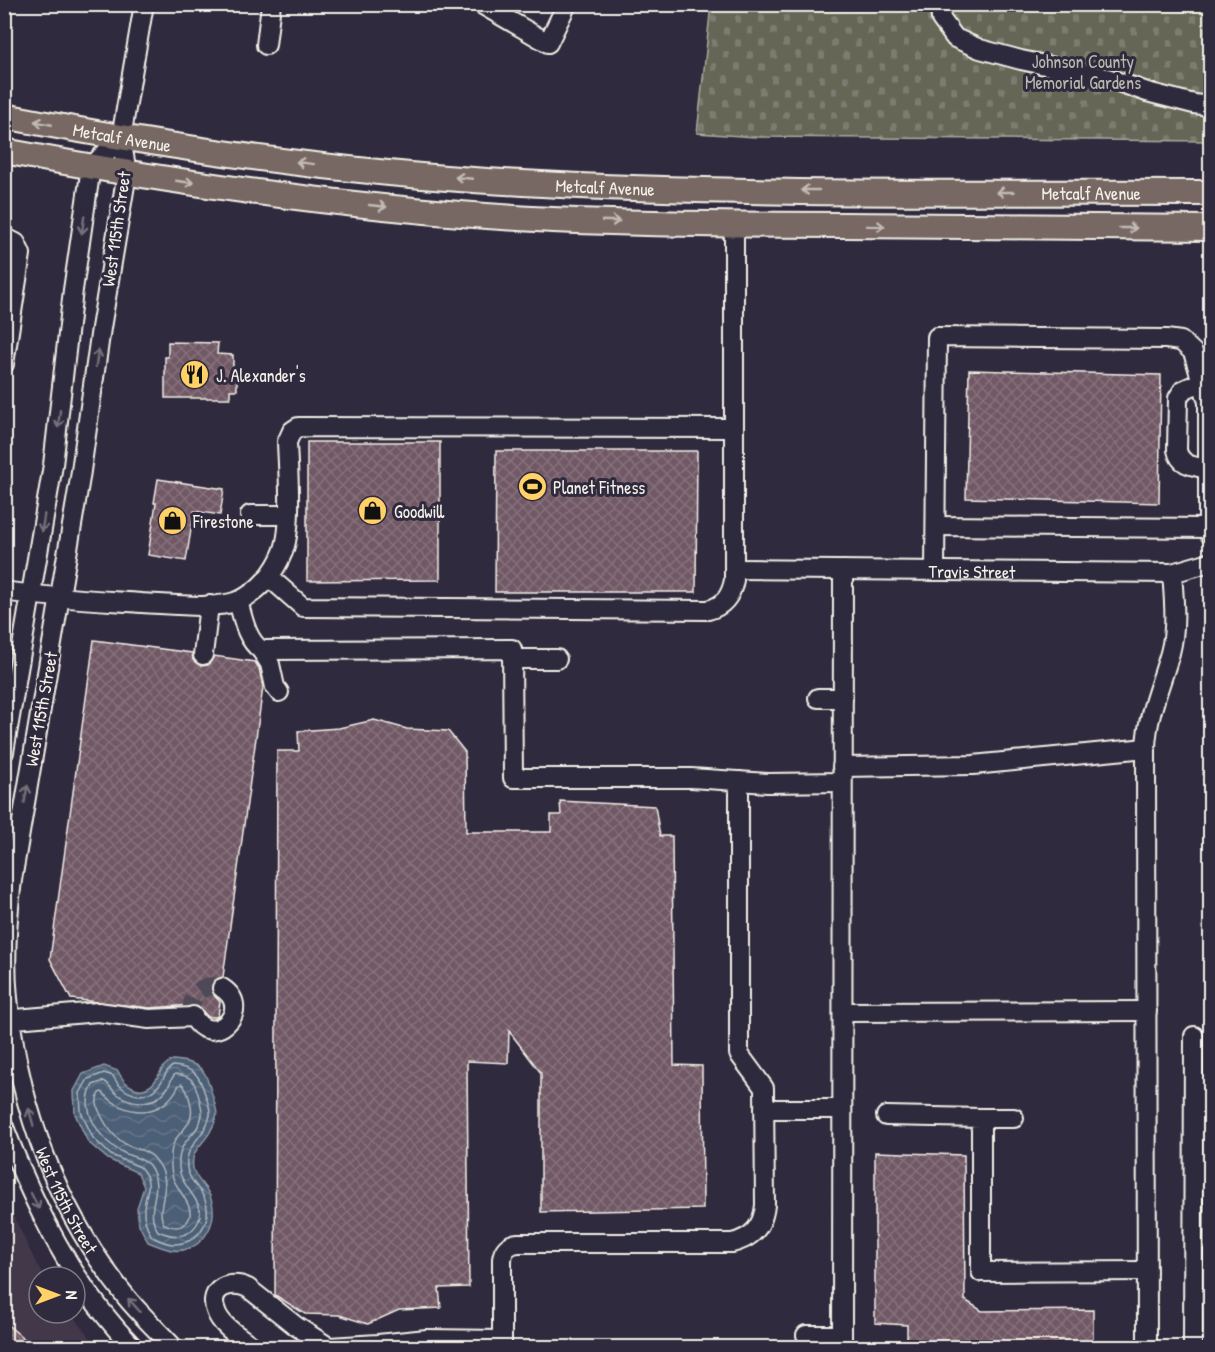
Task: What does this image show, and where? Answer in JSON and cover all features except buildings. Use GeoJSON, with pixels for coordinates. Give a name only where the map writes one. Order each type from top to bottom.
{"type":"FeatureCollection","features":[{"type":"Feature","properties":{"kind":"main road","name":"Metcalf Avenue"},"geometry":{"type":"LineString","coordinates":[[4,116],[121,138],[332,166],[522,183],[733,190],[1210,193]]}},
{"type":"Feature","properties":{"kind":"main road","name":"Metcalf Avenue"},"geometry":{"type":"LineString","coordinates":[[4,151],[127,173],[310,198],[395,208],[553,219],[734,224],[1210,228]]}},
{"type":"Feature","properties":{"kind":"street","name":"West 115th Street"},"geometry":{"type":"LineString","coordinates":[[144,4],[121,138],[127,173],[60,597],[12,880],[6,957],[8,1020],[23,1089],[37,1135],[56,1182],[75,1221],[97,1257],[127,1298],[174,1347]]}},
{"type":"Feature","properties":{"kind":"street"},"geometry":{"type":"LineString","coordinates":[[266,45],[271,4]]}},
{"type":"Feature","properties":{"kind":"street"},"geometry":{"type":"LineString","coordinates":[[481,4],[508,11],[548,43],[567,4]]}},
{"type":"Feature","properties":{"kind":"street"},"geometry":{"type":"LineString","coordinates":[[939,4],[941,19],[955,38],[980,49],[1107,78],[1147,92],[1194,104],[1210,105]]}},
{"type":"Feature","properties":{"kind":"street","name":"West 115th Street"},"geometry":{"type":"LineString","coordinates":[[4,752],[53,465],[91,167],[121,138]]}},
{"type":"Feature","properties":{"kind":"street"},"geometry":{"type":"LineString","coordinates":[[269,577],[303,607],[708,610],[723,604],[732,588],[734,569],[734,224]]}},
{"type":"Feature","properties":{"kind":"street"},"geometry":{"type":"LineString","coordinates":[[4,237],[16,243],[21,254],[4,363]]}},
{"type":"Feature","properties":{"kind":"street"},"geometry":{"type":"LineString","coordinates":[[935,571],[937,337],[1173,339],[1188,345],[1193,352],[1208,402],[1209,531],[936,526]]}},
{"type":"Feature","properties":{"kind":"street"},"geometry":{"type":"LineString","coordinates":[[1203,381],[1183,390],[1178,398],[1177,450],[1182,461],[1208,469]]}},
{"type":"Feature","properties":{"kind":"street"},"geometry":{"type":"LineString","coordinates":[[4,591],[174,605],[209,605],[238,601],[269,577],[284,550],[288,533],[287,442],[292,431],[298,427],[733,428]]}},
{"type":"Feature","properties":{"kind":"street"},"geometry":{"type":"LineString","coordinates":[[250,515],[288,515]]}},
{"type":"Feature","properties":{"kind":"street","name":"Travis Street"},"geometry":{"type":"LineString","coordinates":[[734,569],[1172,573],[1210,562]]}},
{"type":"Feature","properties":{"kind":"street"},"geometry":{"type":"LineString","coordinates":[[806,1335],[842,1341],[843,570]]}},
{"type":"Feature","properties":{"kind":"street"},"geometry":{"type":"LineString","coordinates":[[1147,1347],[1146,748],[1148,720],[1170,652],[1174,629],[1172,573]]}},
{"type":"Feature","properties":{"kind":"street"},"geometry":{"type":"LineString","coordinates":[[238,601],[250,637],[270,664],[275,687],[279,692]]}},
{"type":"Feature","properties":{"kind":"street"},"geometry":{"type":"LineString","coordinates":[[203,655],[209,605]]}},
{"type":"Feature","properties":{"kind":"street"},"geometry":{"type":"LineString","coordinates":[[261,650],[512,649],[513,778],[691,778],[768,783],[842,774],[973,765],[1146,748]]}},
{"type":"Feature","properties":{"kind":"street"},"geometry":{"type":"LineString","coordinates":[[512,659],[557,659]]}},
{"type":"Feature","properties":{"kind":"street"},"geometry":{"type":"LineString","coordinates":[[818,698],[843,698]]}},
{"type":"Feature","properties":{"kind":"street"},"geometry":{"type":"LineString","coordinates":[[255,1347],[226,1326],[216,1312],[214,1304],[216,1295],[231,1283],[248,1288],[296,1326],[329,1347],[427,1339],[502,1344],[502,1259],[504,1251],[510,1245],[518,1243],[732,1243],[754,1233],[763,1219],[765,1205],[764,1088],[739,1054],[739,781]]}},
{"type":"Feature","properties":{"kind":"street"},"geometry":{"type":"LineString","coordinates":[[8,1020],[104,1008],[149,1015],[193,1017],[198,1024],[211,1029],[220,1028],[228,1023],[234,1008],[230,993],[222,988]]}},
{"type":"Feature","properties":{"kind":"street"},"geometry":{"type":"LineString","coordinates":[[843,1012],[1147,1011]]}},
{"type":"Feature","properties":{"kind":"street"},"geometry":{"type":"LineString","coordinates":[[1193,1347],[1202,1297],[1194,1036]]}},
{"type":"Feature","properties":{"kind":"street"},"geometry":{"type":"LineString","coordinates":[[764,1109],[842,1109]]}},
{"type":"Feature","properties":{"kind":"street"},"geometry":{"type":"LineString","coordinates":[[886,1116],[1014,1118]]}},
{"type":"Feature","properties":{"kind":"street"},"geometry":{"type":"LineString","coordinates":[[981,1118],[981,1272],[1147,1271]]}},
{"type":"Feature","properties":{"kind":"street","name":"West 115th Street"},"geometry":{"type":"LineString","coordinates":[[4,1127],[24,1180],[58,1246],[90,1296],[134,1347]]}},
{"type":"Feature","properties":{"kind":"shaded area"},"geometry":{"type":"Polygon","coordinates":[[[4,1196],[37,1265],[27,1265],[27,1325],[80,1325],[98,1347],[5,1347],[4,1196]]]}},
{"type":"Feature","properties":{"kind":"green space","name":"Johnson County Memorial Gardens"},"geometry":{"type":"Polygon","coordinates":[[[711,5],[1210,5],[1210,141],[756,137],[697,133],[711,5]]]}},
{"type":"Feature","properties":{"kind":"water"},"geometry":{"type":"Polygon","coordinates":[[[173,1060],[191,1063],[202,1070],[208,1082],[217,1114],[210,1132],[193,1157],[194,1172],[211,1199],[213,1209],[210,1228],[198,1243],[181,1250],[171,1250],[148,1242],[139,1225],[137,1208],[144,1187],[138,1173],[108,1159],[88,1142],[75,1114],[74,1091],[83,1074],[104,1066],[118,1071],[124,1081],[134,1088],[145,1089],[155,1081],[163,1067],[173,1060]]]}},
{"type":"Feature","properties":{"kind":"tunnel"},"geometry":{"type":"LineString","coordinates":[[193,1016],[192,1003],[198,992],[208,987],[222,988]]}},
{"type":"Feature","properties":{"kind":"place","name":"J. Alexander's"},"geometry":{"type":"Point","coordinates":[195,375]}},
{"type":"Feature","properties":{"kind":"place","name":"Planet Fitness"},"geometry":{"type":"Point","coordinates":[532,487]}},
{"type":"Feature","properties":{"kind":"place","name":"Goodwill"},"geometry":{"type":"Point","coordinates":[373,511]}},
{"type":"Feature","properties":{"kind":"place","name":"Firestone"},"geometry":{"type":"Point","coordinates":[172,521]}}]}
